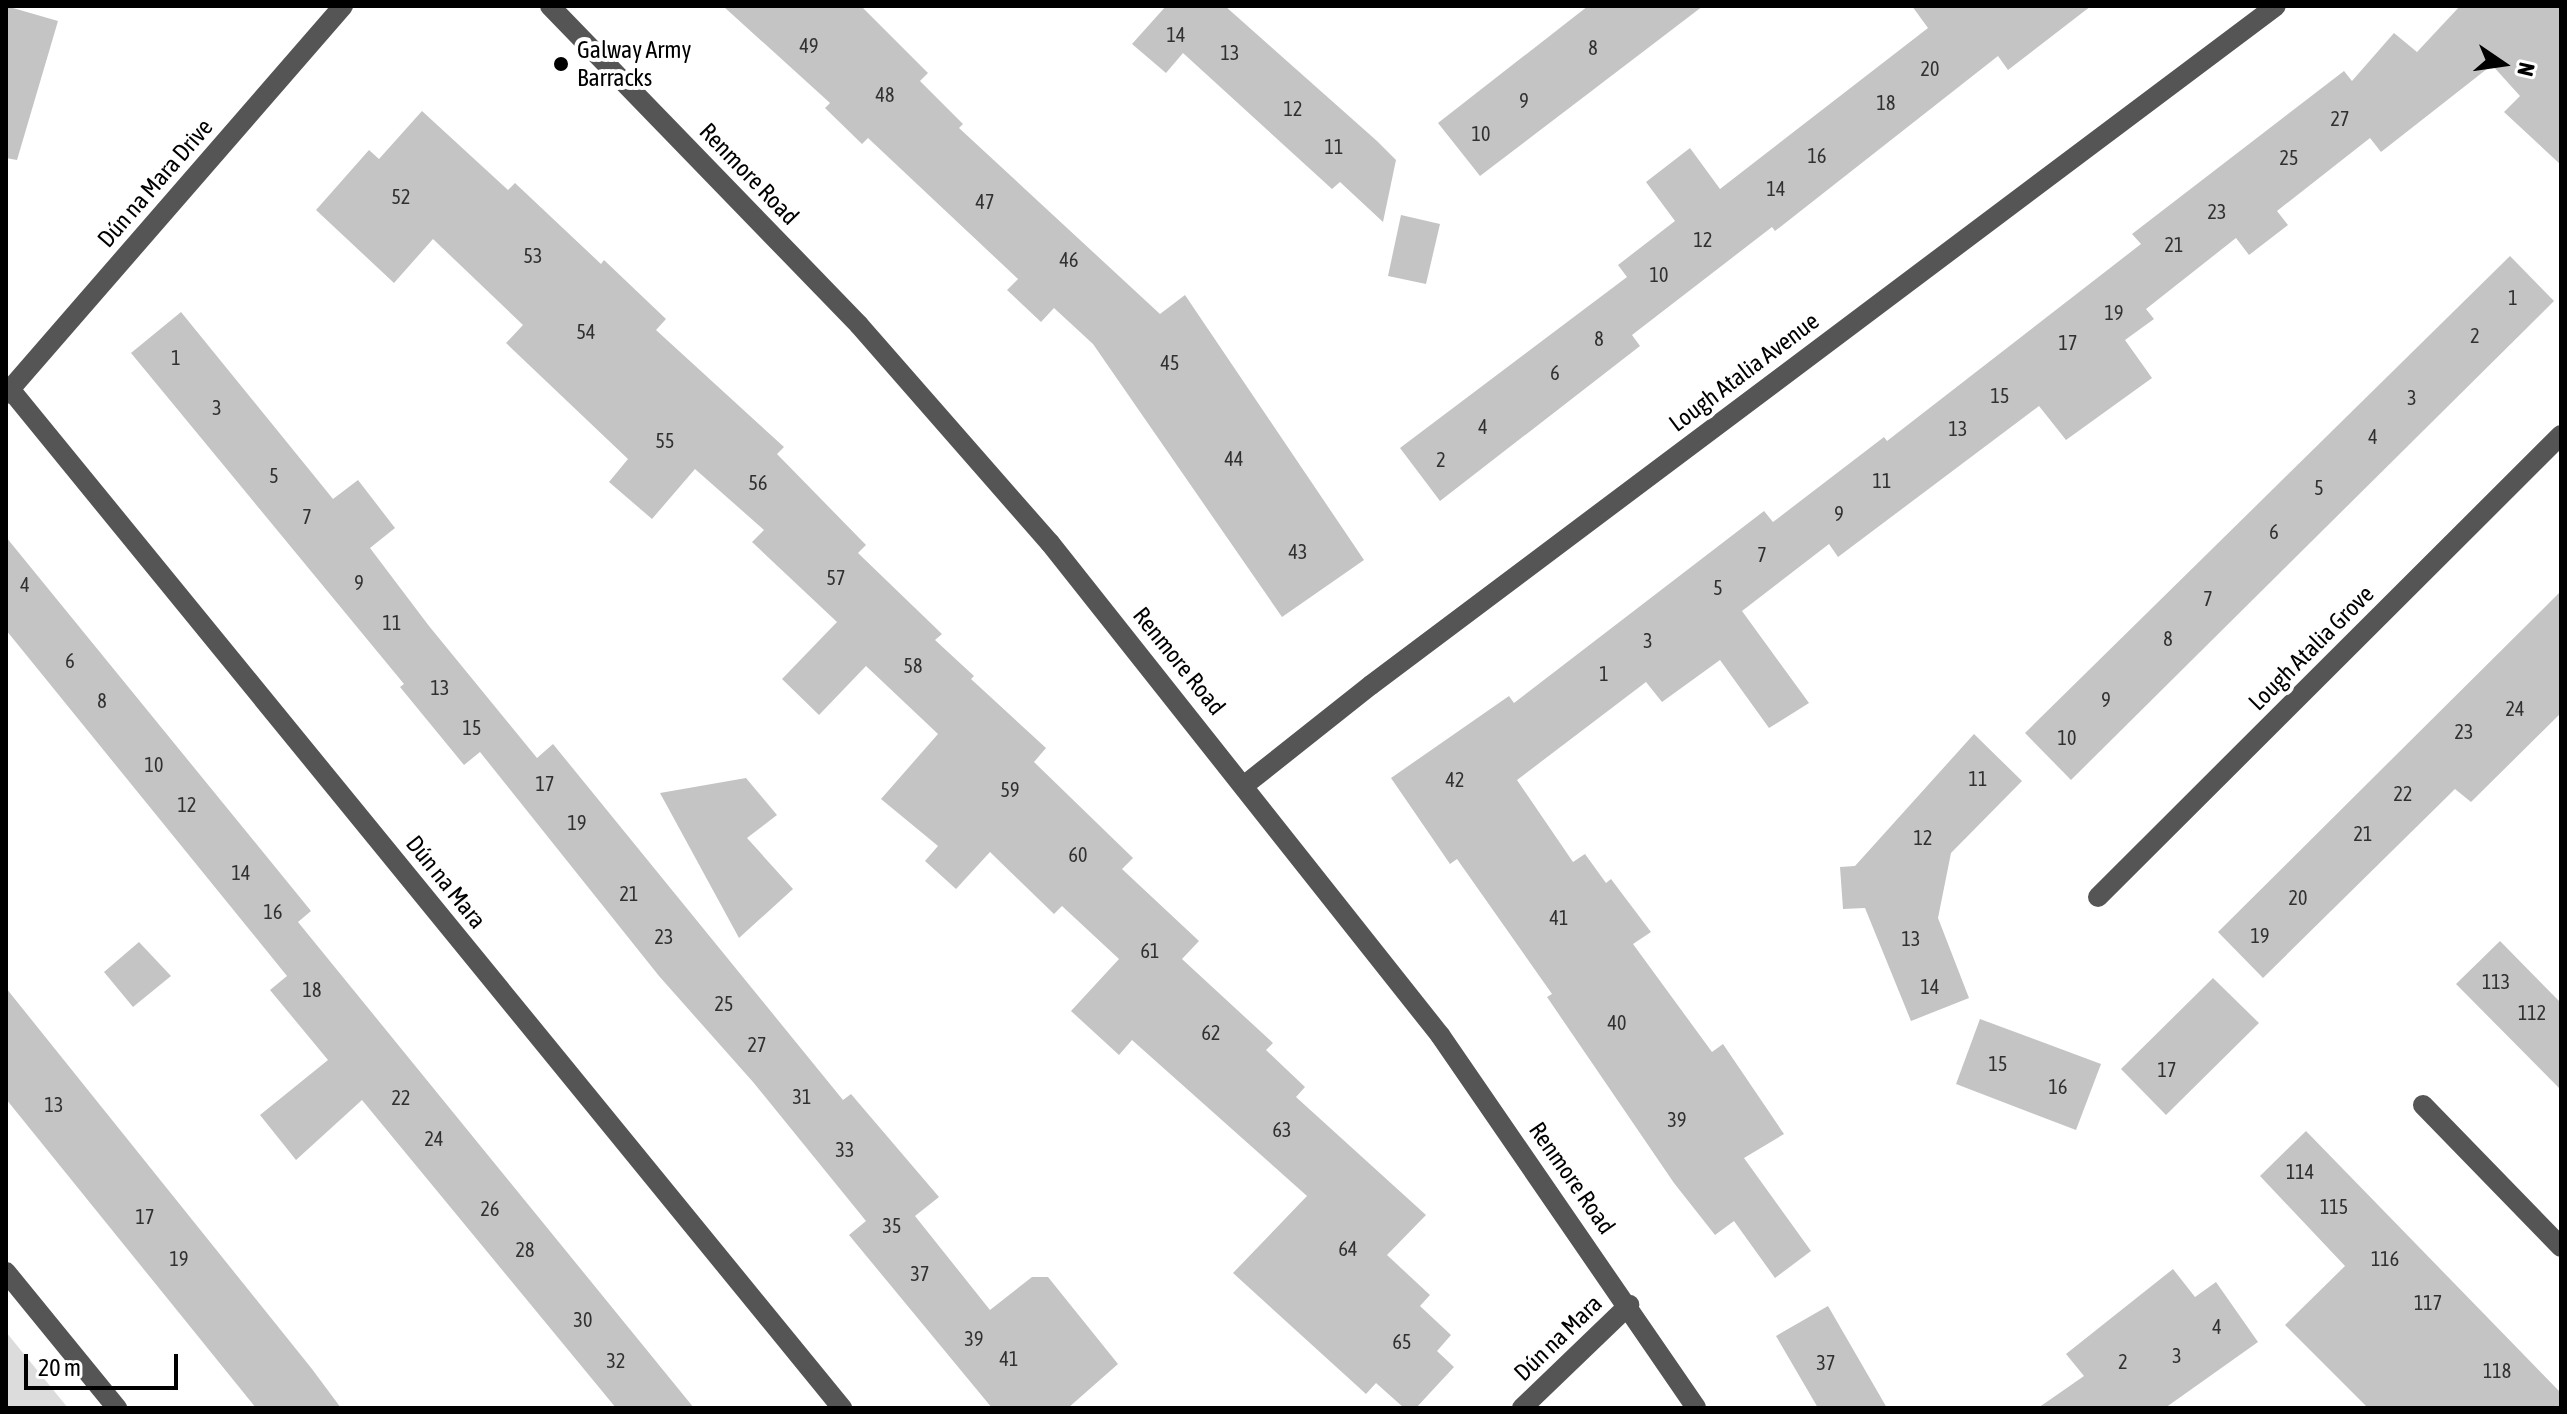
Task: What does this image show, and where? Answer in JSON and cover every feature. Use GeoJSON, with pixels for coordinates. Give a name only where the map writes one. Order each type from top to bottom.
{"type":"FeatureCollection","features":[{"type":"Feature","properties":{"kind":"street","name":"Dún na Mara Drive"},"geometry":{"type":"LineString","coordinates":[[8,392],[343,6]]}},
{"type":"Feature","properties":{"kind":"street","name":"Renmore Road"},"geometry":{"type":"LineString","coordinates":[[550,6],[859,325],[1050,543],[1246,784],[1440,1035],[1629,1305],[1696,1408]]}},
{"type":"Feature","properties":{"kind":"street","name":"Lough Atalia Avenue"},"geometry":{"type":"LineString","coordinates":[[1246,784],[1371,685],[2276,6]]}},
{"type":"Feature","properties":{"kind":"street","name":"Dún na Mara"},"geometry":{"type":"LineString","coordinates":[[8,392],[842,1408]]}},
{"type":"Feature","properties":{"kind":"street","name":"Lough Atalia Grove"},"geometry":{"type":"LineString","coordinates":[[2098,897],[2561,435]]}},
{"type":"Feature","properties":{"kind":"street"},"geometry":{"type":"LineString","coordinates":[[2423,1105],[2561,1247]]}},
{"type":"Feature","properties":{"kind":"street"},"geometry":{"type":"LineString","coordinates":[[6,1272],[117,1408]]}},
{"type":"Feature","properties":{"kind":"street","name":"Dún na Mara"},"geometry":{"type":"LineString","coordinates":[[1522,1408],[1629,1305]]}},
{"type":"Feature","properties":{"kind":"shaded area"},"geometry":{"type":"Polygon","coordinates":[[[6,1332],[68,1408],[6,1408],[6,1332]]]}},
{"type":"Feature","properties":{"kind":"building"},"geometry":{"type":"Polygon","coordinates":[[[6,6],[58,21],[17,160],[6,158],[6,6]]]}},
{"type":"Feature","properties":{"kind":"building"},"geometry":{"type":"Polygon","coordinates":[[[723,6],[861,6],[928,73],[920,81],[963,124],[959,128],[1160,314],[1185,295],[1364,560],[1282,617],[1093,344],[1054,308],[1041,322],[1007,290],[1018,279],[868,138],[862,144],[825,108],[830,103],[723,6]]]}},
{"type":"Feature","properties":{"kind":"building"},"geometry":{"type":"Polygon","coordinates":[[[1166,6],[1225,6],[1377,141],[1396,160],[1383,222],[1340,182],[1332,189],[1183,53],[1166,73],[1132,44],[1166,6]]]}},
{"type":"Feature","properties":{"kind":"building"},"geometry":{"type":"Polygon","coordinates":[[[1588,6],[1703,6],[1480,176],[1438,123],[1588,6]]]}},
{"type":"Feature","properties":{"kind":"building"},"geometry":{"type":"Polygon","coordinates":[[[1912,6],[2091,6],[2008,70],[1998,56],[1775,231],[1772,227],[1632,335],[1640,346],[1440,501],[1400,448],[1627,277],[1618,265],[1675,221],[1646,182],[1690,148],[1720,189],[1928,28],[1912,6]]]}},
{"type":"Feature","properties":{"kind":"building"},"geometry":{"type":"Polygon","coordinates":[[[2460,6],[2561,6],[2561,165],[2504,112],[2520,96],[2492,65],[2381,152],[2370,138],[2277,211],[2288,225],[2249,255],[2236,238],[2146,309],[2154,319],[2125,340],[2152,378],[2066,440],[2039,406],[1838,557],[1829,544],[1742,611],[1809,703],[1769,728],[1720,660],[1662,702],[1646,682],[1517,780],[1573,862],[1585,854],[1606,883],[1611,879],[1651,932],[1633,944],[1712,1052],[1723,1044],[1784,1134],[1744,1158],[1811,1251],[1775,1278],[1734,1221],[1715,1235],[1674,1183],[1547,997],[1552,994],[1457,859],[1450,864],[1391,778],[1509,696],[1514,703],[1764,511],[1773,522],[1884,437],[1887,441],[2141,244],[2132,234],[2344,71],[2352,81],[2394,33],[2417,52],[2460,6]]]}},
{"type":"Feature","properties":{"kind":"building"},"geometry":{"type":"Polygon","coordinates":[[[422,111],[508,190],[515,183],[601,264],[604,260],[666,319],[656,330],[784,447],[777,454],[866,545],[858,553],[942,634],[935,640],[974,676],[971,679],[1046,748],[1034,762],[1133,858],[1122,869],[1199,941],[1182,959],[1273,1043],[1266,1050],[1305,1087],[1296,1097],[1426,1215],[1387,1255],[1430,1295],[1420,1306],[1451,1335],[1437,1351],[1454,1367],[1416,1408],[1404,1408],[1376,1383],[1366,1394],[1233,1273],[1307,1196],[1132,1040],[1119,1055],[1071,1011],[1119,959],[1062,906],[1054,914],[990,852],[956,889],[925,861],[938,846],[881,799],[938,734],[866,666],[819,715],[782,679],[837,622],[752,542],[764,530],[695,469],[652,519],[609,482],[628,459],[506,343],[523,325],[433,239],[394,283],[316,210],[369,150],[379,159],[422,111]]]}},
{"type":"Feature","properties":{"kind":"building"},"geometry":{"type":"Polygon","coordinates":[[[1401,215],[1440,224],[1426,284],[1388,276],[1401,215]]]}},
{"type":"Feature","properties":{"kind":"building"},"geometry":{"type":"Polygon","coordinates":[[[2510,256],[2554,301],[2071,780],[2025,733],[2510,256]]]}},
{"type":"Feature","properties":{"kind":"building"},"geometry":{"type":"Polygon","coordinates":[[[181,312],[333,499],[358,480],[395,528],[370,548],[429,626],[537,758],[553,744],[843,1100],[851,1094],[939,1197],[915,1216],[990,1310],[1032,1277],[1048,1277],[1118,1364],[1068,1408],[992,1408],[849,1235],[866,1221],[753,1082],[659,976],[480,752],[464,765],[400,687],[404,684],[131,353],[181,312]]]}},
{"type":"Feature","properties":{"kind":"building"},"geometry":{"type":"Polygon","coordinates":[[[6,537],[311,911],[298,922],[694,1408],[616,1408],[362,1100],[296,1160],[260,1115],[328,1060],[270,990],[287,976],[6,630],[6,537]]]}},
{"type":"Feature","properties":{"kind":"building"},"geometry":{"type":"Polygon","coordinates":[[[2561,591],[2561,713],[2471,802],[2455,789],[2263,978],[2218,932],[2561,591]]]}},
{"type":"Feature","properties":{"kind":"building"},"geometry":{"type":"Polygon","coordinates":[[[1974,734],[2022,781],[1951,853],[1938,918],[1969,998],[1911,1021],[1865,908],[1843,909],[1840,867],[1855,866],[1974,734]]]}},
{"type":"Feature","properties":{"kind":"building"},"geometry":{"type":"Polygon","coordinates":[[[746,778],[777,815],[747,838],[793,889],[739,938],[660,793],[746,778]]]}},
{"type":"Feature","properties":{"kind":"building"},"geometry":{"type":"Polygon","coordinates":[[[2500,941],[2561,1003],[2561,1090],[2456,984],[2500,941]]]}},
{"type":"Feature","properties":{"kind":"building"},"geometry":{"type":"Polygon","coordinates":[[[139,942],[171,976],[133,1007],[104,972],[139,942]]]}},
{"type":"Feature","properties":{"kind":"building"},"geometry":{"type":"Polygon","coordinates":[[[2213,978],[2259,1023],[2166,1115],[2121,1069],[2213,978]]]}},
{"type":"Feature","properties":{"kind":"building"},"geometry":{"type":"Polygon","coordinates":[[[6,988],[341,1408],[256,1408],[6,1099],[6,988]]]}},
{"type":"Feature","properties":{"kind":"building"},"geometry":{"type":"Polygon","coordinates":[[[1980,1019],[2101,1064],[2076,1130],[1956,1084],[1980,1019]]]}},
{"type":"Feature","properties":{"kind":"building"},"geometry":{"type":"Polygon","coordinates":[[[2306,1131],[2561,1393],[2561,1408],[2368,1408],[2285,1325],[2345,1266],[2260,1176],[2306,1131]]]}},
{"type":"Feature","properties":{"kind":"building"},"geometry":{"type":"Polygon","coordinates":[[[2173,1269],[2195,1297],[2216,1282],[2258,1342],[2165,1408],[2038,1408],[2084,1376],[2066,1354],[2173,1269]]]}},
{"type":"Feature","properties":{"kind":"building"},"geometry":{"type":"Polygon","coordinates":[[[1828,1306],[1887,1408],[1818,1408],[1776,1336],[1828,1306]]]}},
{"type":"Feature","properties":{"kind":"place","name":"Galway Army Barracks"},"geometry":{"type":"Point","coordinates":[561,64]}}]}
